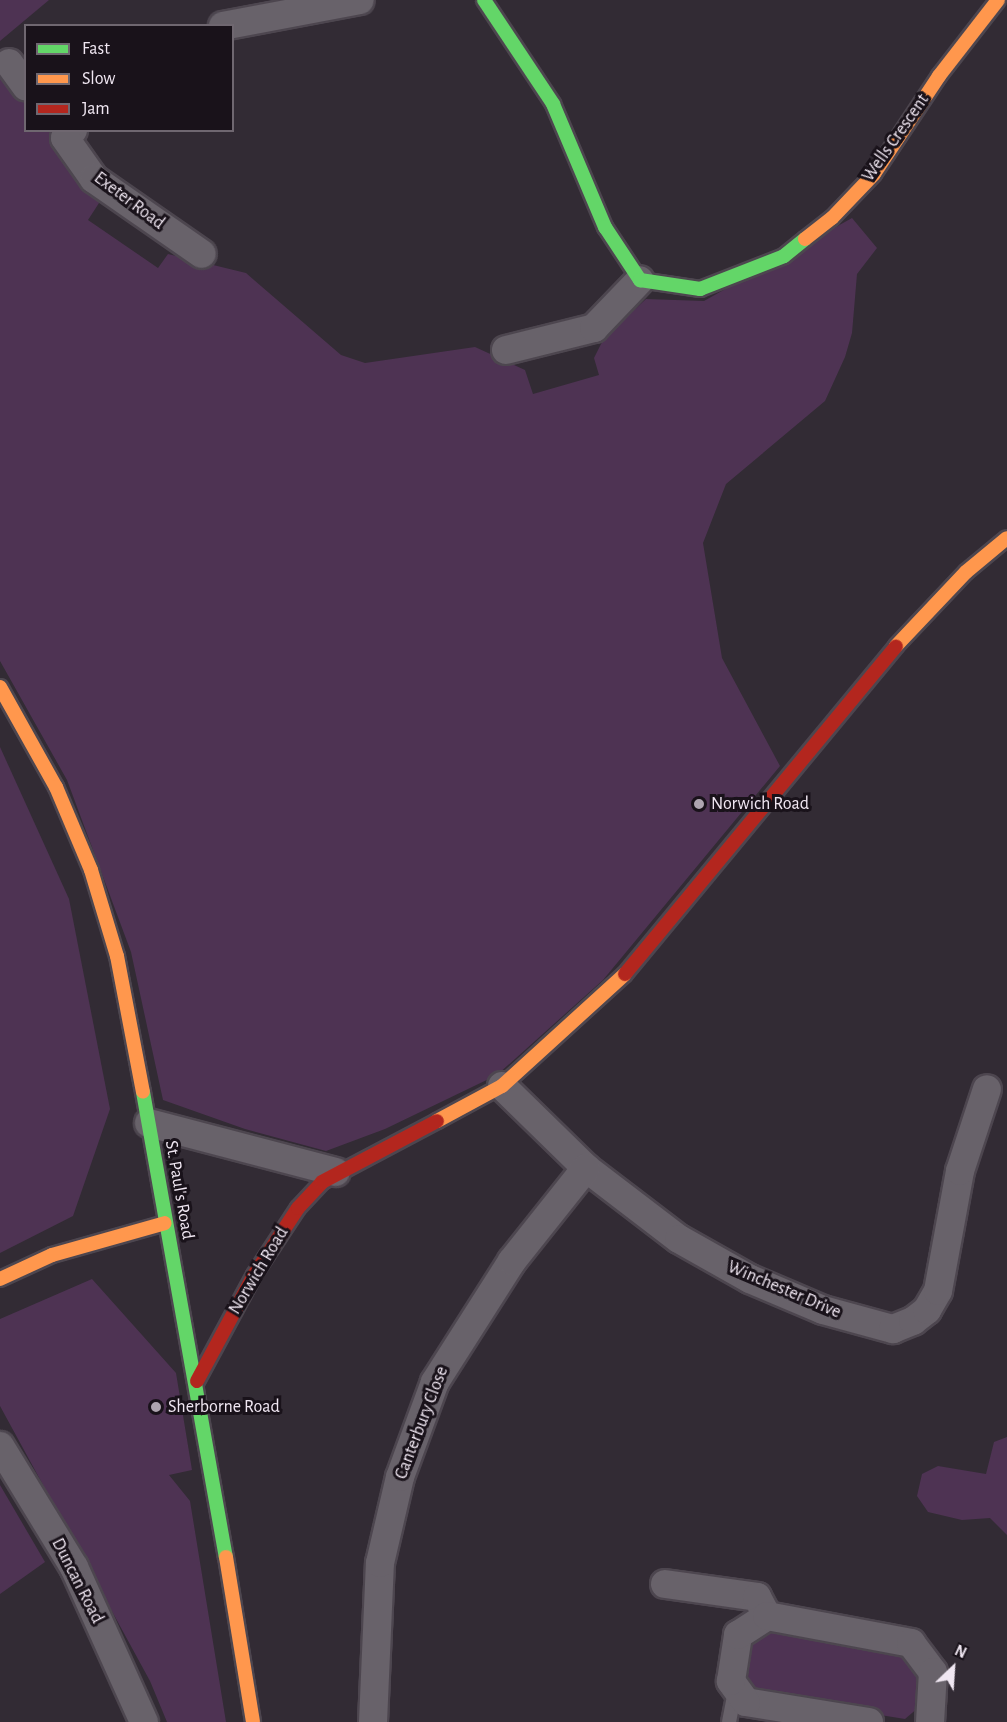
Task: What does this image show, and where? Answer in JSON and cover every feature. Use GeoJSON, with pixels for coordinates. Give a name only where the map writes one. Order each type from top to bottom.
{"type":"FeatureCollection","features":[{"type":"Feature","properties":{"kind":"street"},"geometry":{"type":"LineString","coordinates":[[234,24],[360,0]]}},
{"type":"Feature","properties":{"kind":"street"},"geometry":{"type":"LineString","coordinates":[[484,0],[554,104],[605,227],[640,280],[594,328],[506,350]]}},
{"type":"Feature","properties":{"kind":"street","name":"Wells Crescent"},"geometry":{"type":"LineString","coordinates":[[640,280],[700,289],[784,256],[824,225],[874,174],[939,76],[998,0]]}},
{"type":"Feature","properties":{"kind":"street"},"geometry":{"type":"LineString","coordinates":[[9,63],[24,83]]}},
{"type":"Feature","properties":{"kind":"street","name":"Exeter Road"},"geometry":{"type":"LineString","coordinates":[[66,133],[94,179],[202,255]]}},
{"type":"Feature","properties":{"kind":"street","name":"Norwich Road"},"geometry":{"type":"LineString","coordinates":[[197,1381],[254,1275],[298,1208],[336,1172],[502,1086],[612,989],[879,663],[966,572],[1007,538]]}},
{"type":"Feature","properties":{"kind":"street","name":"St. Paul's Road"},"geometry":{"type":"LineString","coordinates":[[0,687],[56,787],[91,870],[117,956],[149,1123],[165,1223],[197,1381],[253,1722]]}},
{"type":"Feature","properties":{"kind":"street","name":"Winchester Drive"},"geometry":{"type":"LineString","coordinates":[[502,1086],[586,1168],[679,1239],[750,1279],[824,1310],[892,1329],[913,1321],[927,1310],[938,1291],[960,1171],[987,1089]]}},
{"type":"Feature","properties":{"kind":"street"},"geometry":{"type":"LineString","coordinates":[[149,1123],[336,1172]]}},
{"type":"Feature","properties":{"kind":"street","name":"Canterbury Close"},"geometry":{"type":"LineString","coordinates":[[373,1722],[380,1563],[400,1477],[435,1382],[512,1261],[586,1168]]}},
{"type":"Feature","properties":{"kind":"street"},"geometry":{"type":"LineString","coordinates":[[0,1279],[52,1255],[165,1223]]}},
{"type":"Feature","properties":{"kind":"street","name":"Duncan Road"},"geometry":{"type":"LineString","coordinates":[[0,1446],[74,1567],[144,1722]]}},
{"type":"Feature","properties":{"kind":"street"},"geometry":{"type":"LineString","coordinates":[[665,1584],[757,1597],[767,1616]]}},
{"type":"Feature","properties":{"kind":"street"},"geometry":{"type":"LineString","coordinates":[[853,1721],[746,1702],[731,1681],[738,1635],[767,1616],[911,1643],[933,1672],[930,1722]]}},
{"type":"Feature","properties":{"kind":"lane"},"geometry":{"type":"LineString","coordinates":[[729,1722],[736,1688]]}},
{"type":"Feature","properties":{"kind":"shaded area"},"geometry":{"type":"Polygon","coordinates":[[[0,0],[49,0],[0,41],[0,0]]]}},
{"type":"Feature","properties":{"kind":"shaded area"},"geometry":{"type":"Polygon","coordinates":[[[0,66],[24,99],[24,132],[50,132],[96,193],[99,203],[88,220],[158,268],[168,254],[246,273],[341,355],[365,363],[475,347],[525,370],[533,394],[599,375],[594,358],[604,338],[646,299],[704,301],[852,218],[877,248],[857,274],[852,333],[845,357],[825,401],[726,484],[703,543],[722,658],[780,766],[603,980],[497,1075],[385,1129],[326,1151],[245,1129],[163,1100],[131,952],[67,780],[0,661],[0,66]]]}},
{"type":"Feature","properties":{"kind":"shaded area"},"geometry":{"type":"Polygon","coordinates":[[[0,747],[69,899],[110,1109],[73,1216],[0,1253],[0,747]]]}},
{"type":"Feature","properties":{"kind":"shaded area"},"geometry":{"type":"Polygon","coordinates":[[[92,1279],[176,1373],[192,1470],[169,1475],[190,1501],[226,1722],[167,1722],[150,1681],[0,1406],[0,1319],[92,1279]]]}},
{"type":"Feature","properties":{"kind":"shaded area"},"geometry":{"type":"Polygon","coordinates":[[[1007,1437],[1007,1535],[990,1518],[962,1520],[928,1512],[917,1496],[922,1474],[938,1466],[986,1474],[994,1442],[1007,1437]]]}},
{"type":"Feature","properties":{"kind":"shaded area"},"geometry":{"type":"Polygon","coordinates":[[[0,1485],[45,1562],[0,1594],[0,1485]]]}},
{"type":"Feature","properties":{"kind":"shaded area"},"geometry":{"type":"Polygon","coordinates":[[[769,1626],[902,1649],[923,1677],[919,1707],[905,1719],[755,1695],[743,1677],[747,1641],[769,1626]]]}},
{"type":"Feature","properties":{"kind":"traffic: fast"},"geometry":{"type":"LineString","coordinates":[[484,0],[553,104],[605,227],[640,280],[700,289],[784,256],[805,239]]}},
{"type":"Feature","properties":{"kind":"traffic: fast"},"geometry":{"type":"LineString","coordinates":[[143,1092],[226,1557]]}},
{"type":"Feature","properties":{"kind":"traffic: slow"},"geometry":{"type":"LineString","coordinates":[[805,239],[832,218],[874,174],[939,76],[998,0]]}},
{"type":"Feature","properties":{"kind":"traffic: slow"},"geometry":{"type":"LineString","coordinates":[[896,646],[966,572],[1007,538]]}},
{"type":"Feature","properties":{"kind":"traffic: slow"},"geometry":{"type":"LineString","coordinates":[[0,687],[56,787],[91,870],[117,956],[143,1092]]}},
{"type":"Feature","properties":{"kind":"traffic: slow"},"geometry":{"type":"LineString","coordinates":[[437,1121],[502,1086],[625,974]]}},
{"type":"Feature","properties":{"kind":"traffic: slow"},"geometry":{"type":"LineString","coordinates":[[0,1279],[52,1255],[165,1223]]}},
{"type":"Feature","properties":{"kind":"traffic: slow"},"geometry":{"type":"LineString","coordinates":[[226,1557],[253,1722]]}},
{"type":"Feature","properties":{"kind":"traffic: jam"},"geometry":{"type":"LineString","coordinates":[[625,974],[896,646]]}},
{"type":"Feature","properties":{"kind":"traffic: jam"},"geometry":{"type":"LineString","coordinates":[[197,1381],[254,1275],[298,1208],[322,1182],[437,1121]]}},
{"type":"Feature","properties":{"kind":"place","name":"Norwich Road"},"geometry":{"type":"Point","coordinates":[699,804]}},
{"type":"Feature","properties":{"kind":"place","name":"Sherborne Road"},"geometry":{"type":"Point","coordinates":[156,1407]}}]}
